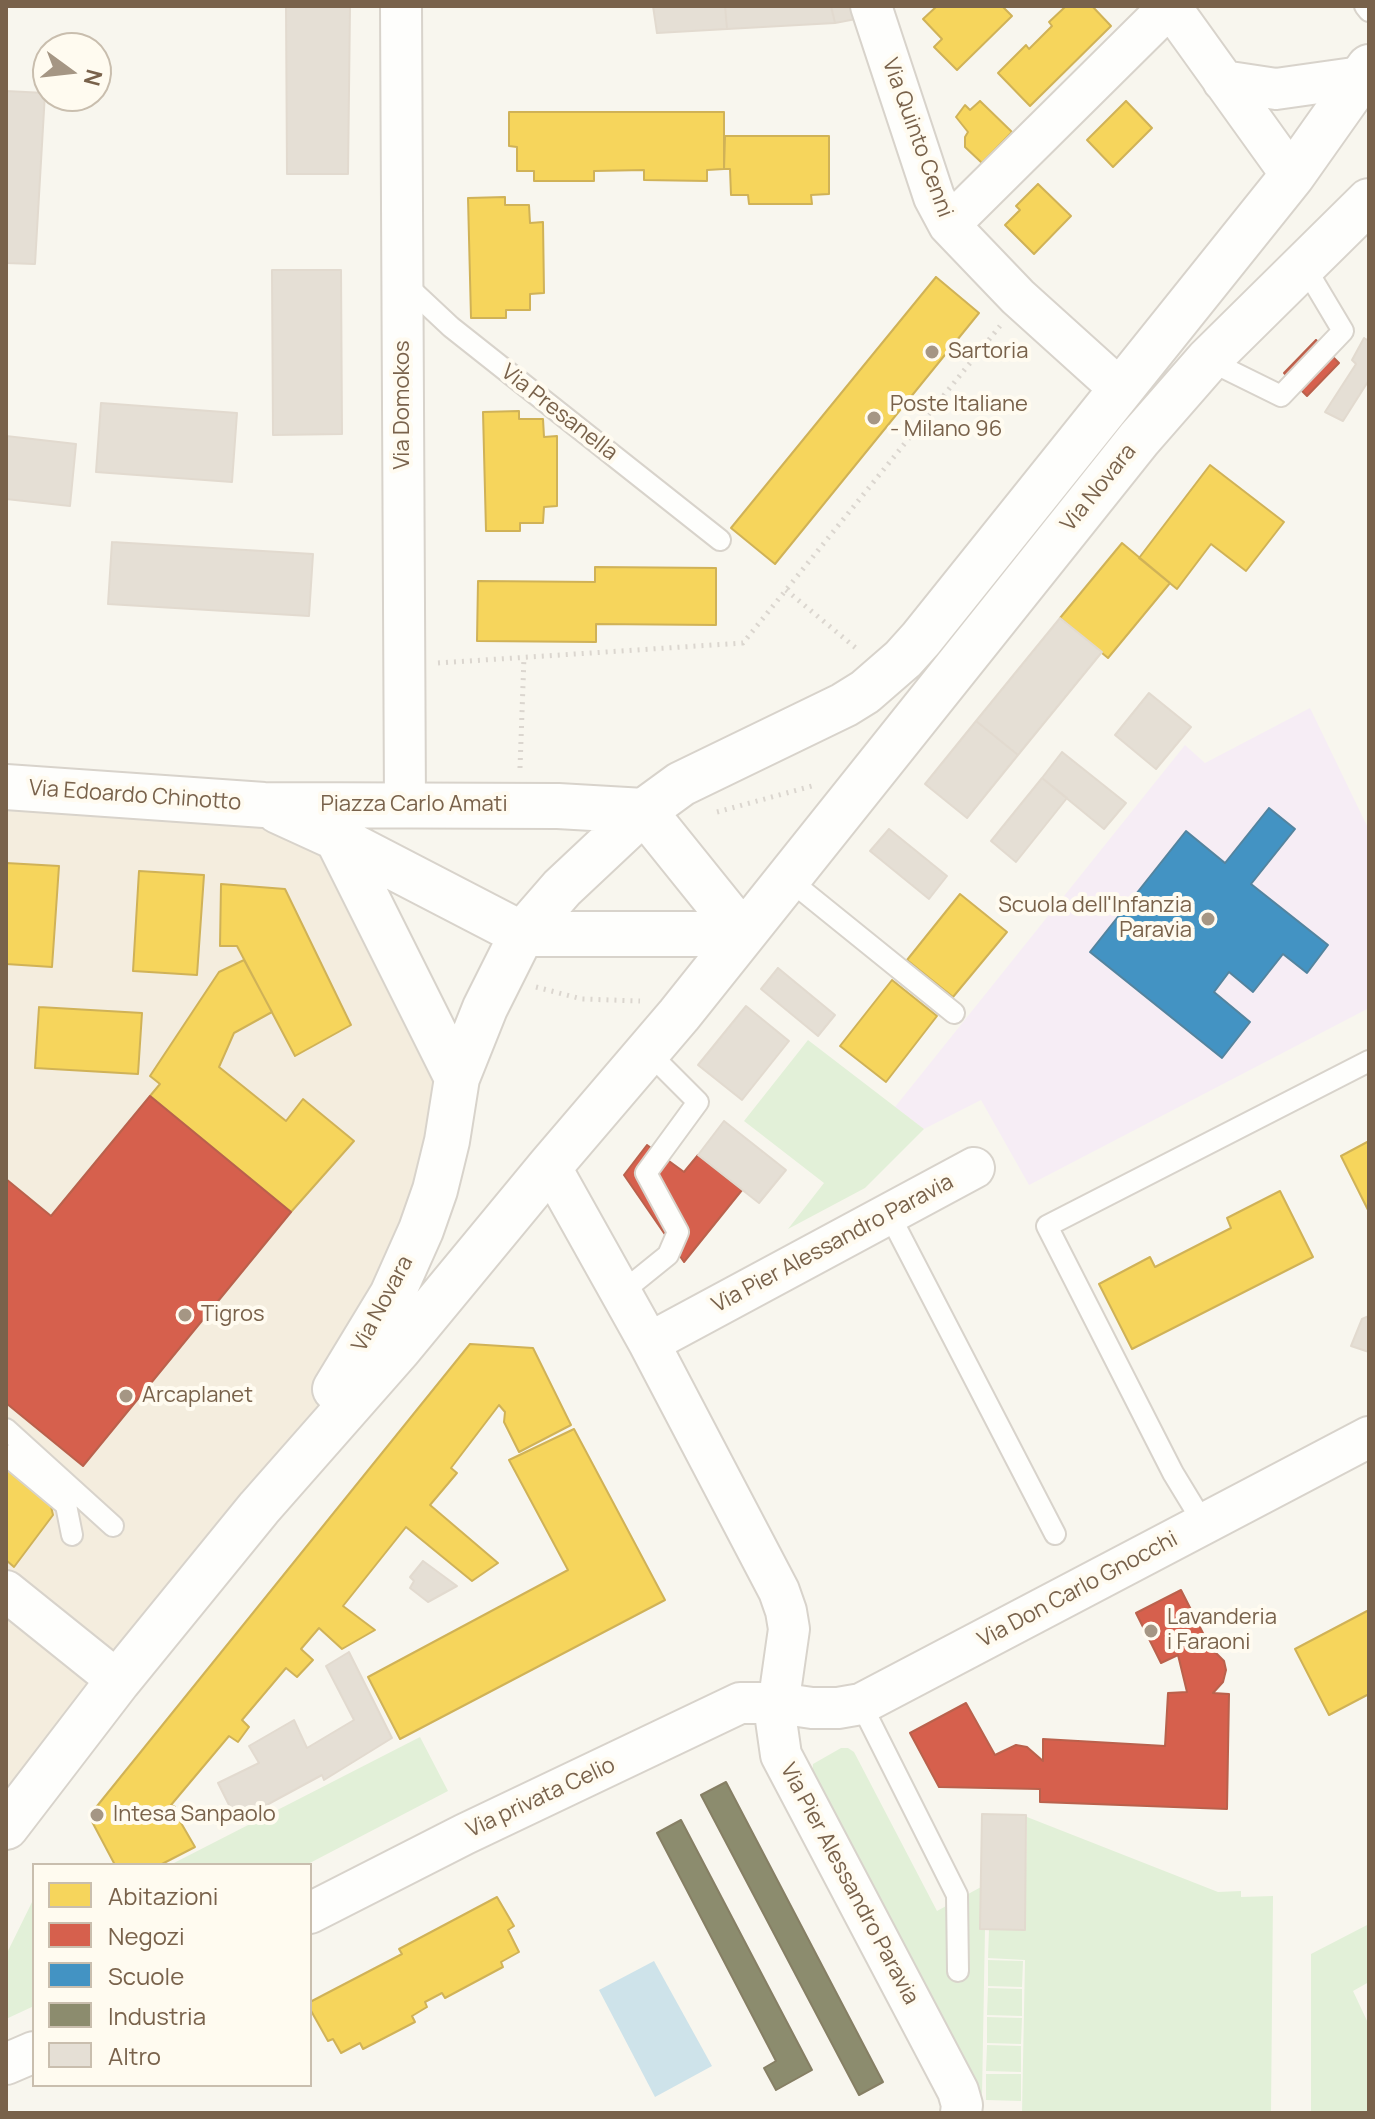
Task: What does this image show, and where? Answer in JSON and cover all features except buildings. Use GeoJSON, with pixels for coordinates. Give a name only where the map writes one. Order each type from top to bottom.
{"type":"FeatureCollection","features":[{"type":"Feature","properties":{"kind":"street","name":"Via Domokos"},"geometry":{"type":"LineString","coordinates":[[401,6],[405,804]]}},
{"type":"Feature","properties":{"kind":"street","name":"Via Quinto Cenni"},"geometry":{"type":"LineString","coordinates":[[871,6],[934,197],[949,225],[1018,297],[1121,390]]}},
{"type":"Feature","properties":{"kind":"street"},"geometry":{"type":"LineString","coordinates":[[949,225],[1170,6],[1292,176]]}},
{"type":"Feature","properties":{"kind":"street"},"geometry":{"type":"LineString","coordinates":[[1223,81],[1276,89],[1365,72]]}},
{"type":"Feature","properties":{"kind":"street","name":"Via Novara"},"geometry":{"type":"LineString","coordinates":[[644,811],[681,784],[818,719],[854,699],[885,676],[921,639],[1292,176],[1365,72]]}},
{"type":"Feature","properties":{"kind":"street","name":"Via Novara"},"geometry":{"type":"LineString","coordinates":[[837,789],[1208,360],[1369,201]]}},
{"type":"Feature","properties":{"kind":"street","name":"Via Edoardo Chinotto"},"geometry":{"type":"LineString","coordinates":[[6,787],[264,805]]}},
{"type":"Feature","properties":{"kind":"street"},"geometry":{"type":"LineString","coordinates":[[550,1166],[787,878],[837,789]]}},
{"type":"Feature","properties":{"kind":"street","name":"Piazza Carlo Amati"},"geometry":{"type":"LineString","coordinates":[[264,805],[558,806],[644,811]]}},
{"type":"Feature","properties":{"kind":"street","name":"Piazza Carlo Amati"},"geometry":{"type":"LineString","coordinates":[[264,805],[337,838],[522,934],[743,934]]}},
{"type":"Feature","properties":{"kind":"street"},"geometry":{"type":"LineString","coordinates":[[457,1078],[485,1008],[522,934],[562,888],[644,811],[743,934]]}},
{"type":"Feature","properties":{"kind":"street","name":"Piazza Carlo Amati"},"geometry":{"type":"LineString","coordinates":[[337,838],[457,1078]]}},
{"type":"Feature","properties":{"kind":"street","name":"Via Novara"},"geometry":{"type":"LineString","coordinates":[[259,1508],[392,1295],[435,1190],[457,1078]]}},
{"type":"Feature","properties":{"kind":"street","name":"Via Novara"},"geometry":{"type":"LineString","coordinates":[[6,1827],[118,1681],[259,1508],[398,1350],[550,1166]]}},
{"type":"Feature","properties":{"kind":"street","name":"Via Pier Alessandro Paravia"},"geometry":{"type":"LineString","coordinates":[[550,1166],[649,1343],[779,1591],[789,1629],[778,1703],[777,1739],[781,1755],[958,2091],[961,2113]]}},
{"type":"Feature","properties":{"kind":"street","name":"Via Pier Alessandro Paravia"},"geometry":{"type":"LineString","coordinates":[[649,1343],[974,1168]]}},
{"type":"Feature","properties":{"kind":"street","name":"Via Don Carlo Gnocchi"},"geometry":{"type":"LineString","coordinates":[[778,1703],[825,1708],[861,1704],[1369,1437]]}},
{"type":"Feature","properties":{"kind":"street"},"geometry":{"type":"LineString","coordinates":[[6,1591],[118,1681]]}},
{"type":"Feature","properties":{"kind":"street","name":"Via privata Celio"},"geometry":{"type":"LineString","coordinates":[[312,1912],[465,1834],[740,1703],[778,1703]]}},
{"type":"Feature","properties":{"kind":"street"},"geometry":{"type":"LineString","coordinates":[[6,2064],[32,2053]]}},
{"type":"Feature","properties":{"kind":"lane"},"geometry":{"type":"LineString","coordinates":[[1365,6],[1369,11]]}},
{"type":"Feature","properties":{"kind":"lane"},"geometry":{"type":"LineString","coordinates":[[1208,360],[1281,396],[1343,331],[1303,264]]}},
{"type":"Feature","properties":{"kind":"lane","name":"Via Presanella"},"geometry":{"type":"LineString","coordinates":[[402,281],[451,327],[720,540]]}},
{"type":"Feature","properties":{"kind":"lane"},"geometry":{"type":"LineString","coordinates":[[787,878],[954,1013]]}},
{"type":"Feature","properties":{"kind":"lane"},"geometry":{"type":"LineString","coordinates":[[621,1293],[668,1255],[678,1232],[646,1173],[698,1102],[647,1051]]}},
{"type":"Feature","properties":{"kind":"lane"},"geometry":{"type":"LineString","coordinates":[[1204,1524],[1173,1473],[1047,1226],[1369,1061]]}},
{"type":"Feature","properties":{"kind":"lane"},"geometry":{"type":"LineString","coordinates":[[889,1214],[1055,1534]]}},
{"type":"Feature","properties":{"kind":"lane"},"geometry":{"type":"LineString","coordinates":[[6,1429],[113,1526]]}},
{"type":"Feature","properties":{"kind":"lane"},"geometry":{"type":"LineString","coordinates":[[6,1455],[66,1505],[72,1535]]}},
{"type":"Feature","properties":{"kind":"lane"},"geometry":{"type":"LineString","coordinates":[[861,1704],[957,1895],[958,1971]]}},
{"type":"Feature","properties":{"kind":"path"},"geometry":{"type":"LineString","coordinates":[[433,664],[743,643],[1006,318]]}},
{"type":"Feature","properties":{"kind":"path"},"geometry":{"type":"LineString","coordinates":[[786,590],[857,649]]}},
{"type":"Feature","properties":{"kind":"path"},"geometry":{"type":"LineString","coordinates":[[520,769],[524,657]]}},
{"type":"Feature","properties":{"kind":"path"},"geometry":{"type":"LineString","coordinates":[[711,813],[837,789]]}},
{"type":"Feature","properties":{"kind":"path"},"geometry":{"type":"LineString","coordinates":[[531,986],[582,999],[645,1001]]}},
{"type":"Feature","properties":{"kind":"shaded area","name":"Scuola dell'Infanzia Paravia"},"geometry":{"type":"Polygon","coordinates":[[[1310,708],[1369,830],[1369,1008],[1029,1185],[981,1100],[924,1129],[895,1107],[1185,745],[1205,763],[1310,708]]]}},
{"type":"Feature","properties":{"kind":"shaded area"},"geometry":{"type":"Polygon","coordinates":[[[6,787],[207,801],[334,839],[454,1079],[356,1345],[257,1507],[6,1820],[6,787]]]}},
{"type":"Feature","properties":{"kind":"green space"},"geometry":{"type":"Polygon","coordinates":[[[808,1040],[924,1129],[865,1188],[788,1229],[824,1183],[744,1121],[808,1040]]]}},
{"type":"Feature","properties":{"kind":"green space"},"geometry":{"type":"Polygon","coordinates":[[[420,1737],[448,1791],[310,1863],[174,1863],[420,1737]]]}},
{"type":"Feature","properties":{"kind":"green space"},"geometry":{"type":"Polygon","coordinates":[[[841,1748],[854,1752],[937,1911],[981,1887],[980,1929],[985,1929],[982,2095],[812,1774],[813,1764],[841,1748]]]}},
{"type":"Feature","properties":{"kind":"green space"},"geometry":{"type":"Polygon","coordinates":[[[1027,1817],[1218,1892],[1241,1891],[1241,1897],[1273,1896],[1271,2113],[1022,2113],[1025,1960],[988,1958],[989,1929],[1025,1929],[1027,1817]]]}},
{"type":"Feature","properties":{"kind":"green space"},"geometry":{"type":"Polygon","coordinates":[[[32,1902],[32,2007],[6,2019],[6,1955],[32,1902]]]}},
{"type":"Feature","properties":{"kind":"green space"},"geometry":{"type":"Polygon","coordinates":[[[1369,1924],[1369,1982],[1353,1991],[1369,2025],[1369,2113],[1311,2113],[1311,1954],[1369,1924]]]}},
{"type":"Feature","properties":{"kind":"green space"},"geometry":{"type":"Polygon","coordinates":[[[988,1960],[1023,1961],[1022,1987],[988,1986],[988,1960]]]}},
{"type":"Feature","properties":{"kind":"green space"},"geometry":{"type":"Polygon","coordinates":[[[988,1988],[1022,1989],[1022,2016],[987,2015],[988,1988]]]}},
{"type":"Feature","properties":{"kind":"green space"},"geometry":{"type":"Polygon","coordinates":[[[987,2017],[1022,2018],[1021,2044],[987,2043],[987,2017]]]}},
{"type":"Feature","properties":{"kind":"green space"},"geometry":{"type":"Polygon","coordinates":[[[987,2045],[1021,2046],[1021,2072],[986,2071],[987,2045]]]}},
{"type":"Feature","properties":{"kind":"green space"},"geometry":{"type":"Polygon","coordinates":[[[986,2074],[1021,2074],[1021,2101],[986,2100],[986,2074]]]}},
{"type":"Feature","properties":{"kind":"water"},"geometry":{"type":"Polygon","coordinates":[[[654,1961],[712,2066],[655,2097],[599,1990],[654,1961]]]}},
{"type":"Feature","properties":{"kind":"place","name":"Sartoria"},"geometry":{"type":"Point","coordinates":[932,352]}},
{"type":"Feature","properties":{"kind":"place","name":"Poste Italiane - Milano 96"},"geometry":{"type":"Point","coordinates":[874,418]}},
{"type":"Feature","properties":{"kind":"place","name":"Scuola dell'Infanzia Paravia"},"geometry":{"type":"Point","coordinates":[1208,919]}},
{"type":"Feature","properties":{"kind":"place","name":"Tigros"},"geometry":{"type":"Point","coordinates":[185,1315]}},
{"type":"Feature","properties":{"kind":"place","name":"Arcaplanet"},"geometry":{"type":"Point","coordinates":[126,1396]}},
{"type":"Feature","properties":{"kind":"place","name":"Lavanderia i Faraoni"},"geometry":{"type":"Point","coordinates":[1151,1631]}},
{"type":"Feature","properties":{"kind":"place","name":"Intesa Sanpaolo"},"geometry":{"type":"Point","coordinates":[97,1815]}}]}
